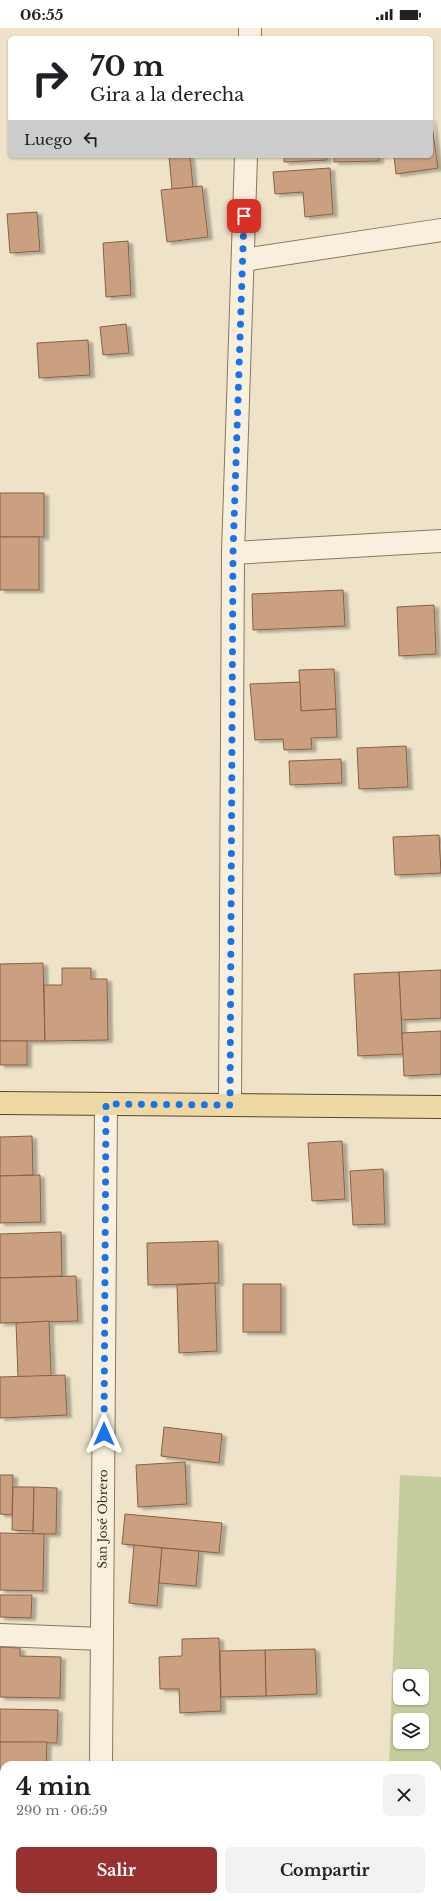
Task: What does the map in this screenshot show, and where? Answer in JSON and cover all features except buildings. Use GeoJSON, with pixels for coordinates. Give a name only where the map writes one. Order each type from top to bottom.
{"type":"FeatureCollection","features":[{"type":"Feature","properties":{"kind":"main road"},"geometry":{"type":"LineString","coordinates":[[0,1103],[441,1107]]}},
{"type":"Feature","properties":{"kind":"street"},"geometry":{"type":"LineString","coordinates":[[230,1105],[233,553],[246,158]]}},
{"type":"Feature","properties":{"kind":"street"},"geometry":{"type":"LineString","coordinates":[[242,260],[441,230]]}},
{"type":"Feature","properties":{"kind":"street"},"geometry":{"type":"LineString","coordinates":[[233,553],[441,541]]}},
{"type":"Feature","properties":{"kind":"street","name":"San José Obrero"},"geometry":{"type":"LineString","coordinates":[[101,1761],[106,1104]]}},
{"type":"Feature","properties":{"kind":"street"},"geometry":{"type":"LineString","coordinates":[[0,1635],[102,1639]]}},
{"type":"Feature","properties":{"kind":"green space"},"geometry":{"type":"Polygon","coordinates":[[[400,1475],[441,1477],[441,1761],[389,1761],[400,1475]]]}},
{"type":"Feature","properties":{"kind":"route"},"geometry":{"type":"LineString","coordinates":[[104,1434],[106,1104],[230,1105],[233,553],[244,216]]}}]}
